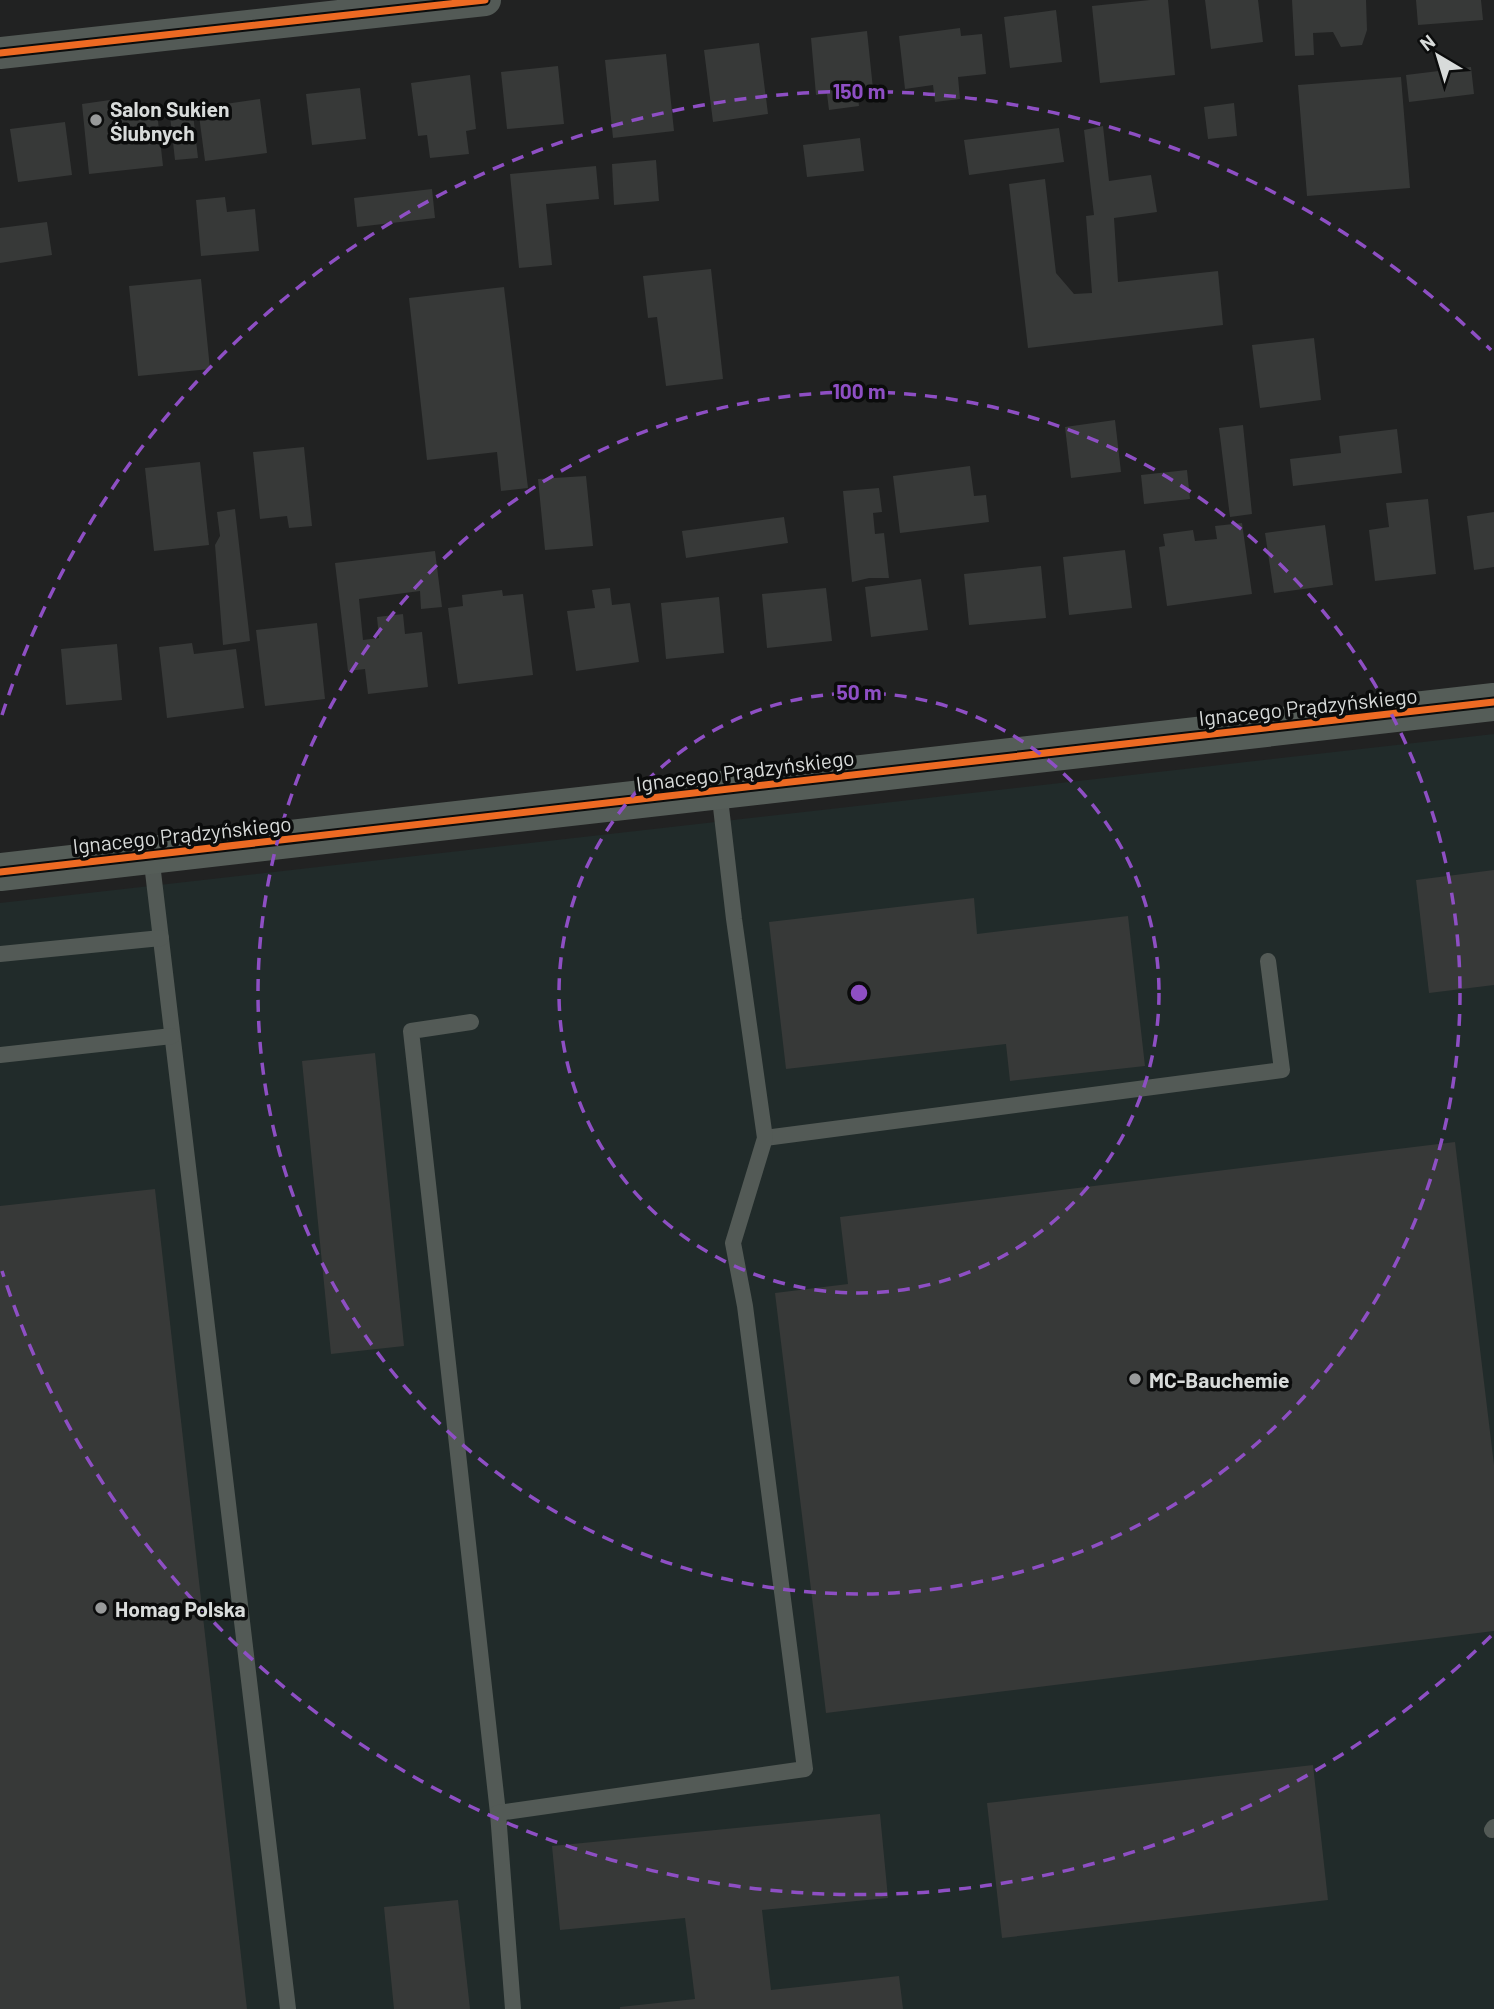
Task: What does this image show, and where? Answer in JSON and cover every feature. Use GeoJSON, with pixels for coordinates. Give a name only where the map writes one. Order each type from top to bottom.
{"type":"FeatureCollection","features":[{"type":"Feature","properties":{"kind":"street"},"geometry":{"type":"LineString","coordinates":[[0,53],[485,0]]}},
{"type":"Feature","properties":{"kind":"street","name":"Ignacego Prądzyńskiego"},"geometry":{"type":"LineString","coordinates":[[0,872],[1494,702]]}},
{"type":"Feature","properties":{"kind":"lane"},"geometry":{"type":"LineString","coordinates":[[498,1813],[805,1769],[744,1306],[733,1243],[765,1138],[719,790]]}},
{"type":"Feature","properties":{"kind":"lane"},"geometry":{"type":"LineString","coordinates":[[151,855],[288,2009]]}},
{"type":"Feature","properties":{"kind":"lane"},"geometry":{"type":"LineString","coordinates":[[0,954],[161,938]]}},
{"type":"Feature","properties":{"kind":"lane"},"geometry":{"type":"LineString","coordinates":[[765,1138],[1282,1070],[1268,961]]}},
{"type":"Feature","properties":{"kind":"lane"},"geometry":{"type":"LineString","coordinates":[[471,1022],[411,1031],[498,1813],[513,2009]]}},
{"type":"Feature","properties":{"kind":"lane"},"geometry":{"type":"LineString","coordinates":[[0,1055],[172,1036]]}},
{"type":"Feature","properties":{"kind":"shaded area"},"geometry":{"type":"Polygon","coordinates":[[[1494,734],[1494,2009],[0,2009],[0,903],[1494,734]]]}},
{"type":"Feature","properties":{"kind":"building"},"geometry":{"type":"Polygon","coordinates":[[[1168,0],[1175,75],[1100,83],[1092,6],[1168,0]]]}},
{"type":"Feature","properties":{"kind":"building"},"geometry":{"type":"Polygon","coordinates":[[[1205,0],[1258,0],[1263,42],[1211,49],[1205,0]]]}},
{"type":"Feature","properties":{"kind":"building"},"geometry":{"type":"Polygon","coordinates":[[[1292,0],[1366,0],[1367,30],[1362,45],[1341,47],[1333,32],[1313,33],[1314,55],[1295,56],[1292,0]]]}},
{"type":"Feature","properties":{"kind":"building"},"geometry":{"type":"Polygon","coordinates":[[[1416,0],[1481,0],[1483,20],[1418,25],[1416,0]]]}},
{"type":"Feature","properties":{"kind":"building"},"geometry":{"type":"Polygon","coordinates":[[[1056,10],[1062,62],[1010,68],[1004,17],[1056,10]]]}},
{"type":"Feature","properties":{"kind":"building"},"geometry":{"type":"Polygon","coordinates":[[[960,28],[961,36],[982,34],[986,74],[958,77],[960,99],[935,102],[933,85],[905,89],[899,36],[960,28]]]}},
{"type":"Feature","properties":{"kind":"building"},"geometry":{"type":"Polygon","coordinates":[[[867,31],[873,89],[857,90],[859,106],[829,110],[827,94],[816,95],[811,38],[867,31]]]}},
{"type":"Feature","properties":{"kind":"building"},"geometry":{"type":"Polygon","coordinates":[[[759,43],[768,114],[713,122],[704,50],[759,43]]]}},
{"type":"Feature","properties":{"kind":"building"},"geometry":{"type":"Polygon","coordinates":[[[666,54],[674,131],[613,138],[605,60],[666,54]]]}},
{"type":"Feature","properties":{"kind":"building"},"geometry":{"type":"Polygon","coordinates":[[[558,66],[564,124],[507,129],[501,72],[558,66]]]}},
{"type":"Feature","properties":{"kind":"building"},"geometry":{"type":"Polygon","coordinates":[[[1471,67],[1474,94],[1409,102],[1406,75],[1471,67]]]}},
{"type":"Feature","properties":{"kind":"building"},"geometry":{"type":"Polygon","coordinates":[[[470,75],[476,129],[466,131],[469,154],[430,158],[427,135],[418,136],[411,83],[470,75]]]}},
{"type":"Feature","properties":{"kind":"building"},"geometry":{"type":"Polygon","coordinates":[[[1401,77],[1410,188],[1307,196],[1298,85],[1401,77]]]}},
{"type":"Feature","properties":{"kind":"building"},"geometry":{"type":"Polygon","coordinates":[[[360,88],[366,139],[312,145],[306,94],[360,88]]]}},
{"type":"Feature","properties":{"kind":"building"},"geometry":{"type":"Polygon","coordinates":[[[260,99],[267,153],[205,161],[198,108],[260,99]]]}},
{"type":"Feature","properties":{"kind":"building"},"geometry":{"type":"Polygon","coordinates":[[[110,100],[112,117],[157,112],[163,166],[89,174],[82,104],[110,100]]]}},
{"type":"Feature","properties":{"kind":"building"},"geometry":{"type":"Polygon","coordinates":[[[1234,103],[1237,136],[1208,139],[1204,107],[1234,103]]]}},
{"type":"Feature","properties":{"kind":"building"},"geometry":{"type":"Polygon","coordinates":[[[192,105],[198,158],[175,160],[169,107],[192,105]]]}},
{"type":"Feature","properties":{"kind":"building"},"geometry":{"type":"Polygon","coordinates":[[[65,122],[72,175],[18,182],[10,129],[65,122]]]}},
{"type":"Feature","properties":{"kind":"building"},"geometry":{"type":"Polygon","coordinates":[[[1103,126],[1109,181],[1151,175],[1157,212],[1114,218],[1118,282],[1218,271],[1223,325],[1028,348],[1009,184],[1045,179],[1056,273],[1074,294],[1092,293],[1086,216],[1094,215],[1084,130],[1103,126]]]}},
{"type":"Feature","properties":{"kind":"building"},"geometry":{"type":"Polygon","coordinates":[[[1059,128],[1064,162],[969,175],[964,140],[1059,128]]]}},
{"type":"Feature","properties":{"kind":"building"},"geometry":{"type":"Polygon","coordinates":[[[860,138],[864,171],[807,177],[803,145],[860,138]]]}},
{"type":"Feature","properties":{"kind":"building"},"geometry":{"type":"Polygon","coordinates":[[[656,160],[659,201],[614,205],[612,164],[656,160]]]}},
{"type":"Feature","properties":{"kind":"building"},"geometry":{"type":"Polygon","coordinates":[[[596,166],[599,199],[546,204],[552,265],[519,268],[510,174],[596,166]]]}},
{"type":"Feature","properties":{"kind":"building"},"geometry":{"type":"Polygon","coordinates":[[[432,189],[435,218],[357,227],[354,198],[432,189]]]}},
{"type":"Feature","properties":{"kind":"building"},"geometry":{"type":"Polygon","coordinates":[[[225,197],[227,212],[255,209],[259,251],[201,256],[196,200],[225,197]]]}},
{"type":"Feature","properties":{"kind":"building"},"geometry":{"type":"Polygon","coordinates":[[[47,222],[52,255],[0,263],[0,228],[47,222]]]}},
{"type":"Feature","properties":{"kind":"building"},"geometry":{"type":"Polygon","coordinates":[[[711,269],[723,379],[666,386],[657,317],[648,318],[643,276],[711,269]]]}},
{"type":"Feature","properties":{"kind":"building"},"geometry":{"type":"Polygon","coordinates":[[[201,279],[210,369],[138,376],[129,286],[201,279]]]}},
{"type":"Feature","properties":{"kind":"building"},"geometry":{"type":"Polygon","coordinates":[[[504,287],[528,488],[501,491],[497,452],[427,460],[409,298],[504,287]]]}},
{"type":"Feature","properties":{"kind":"building"},"geometry":{"type":"Polygon","coordinates":[[[1314,338],[1321,400],[1260,408],[1252,345],[1314,338]]]}},
{"type":"Feature","properties":{"kind":"building"},"geometry":{"type":"Polygon","coordinates":[[[1115,420],[1121,472],[1071,478],[1065,427],[1115,420]]]}},
{"type":"Feature","properties":{"kind":"building"},"geometry":{"type":"Polygon","coordinates":[[[1243,425],[1252,514],[1230,517],[1219,428],[1243,425]]]}},
{"type":"Feature","properties":{"kind":"building"},"geometry":{"type":"Polygon","coordinates":[[[1397,429],[1402,473],[1293,486],[1290,459],[1341,453],[1339,436],[1397,429]]]}},
{"type":"Feature","properties":{"kind":"building"},"geometry":{"type":"Polygon","coordinates":[[[304,447],[312,526],[289,528],[287,516],[260,519],[253,452],[304,447]]]}},
{"type":"Feature","properties":{"kind":"building"},"geometry":{"type":"Polygon","coordinates":[[[200,462],[209,545],[154,551],[145,468],[200,462]]]}},
{"type":"Feature","properties":{"kind":"building"},"geometry":{"type":"Polygon","coordinates":[[[970,466],[974,496],[986,495],[989,522],[900,533],[893,476],[970,466]]]}},
{"type":"Feature","properties":{"kind":"building"},"geometry":{"type":"Polygon","coordinates":[[[1187,470],[1190,499],[1144,504],[1141,475],[1187,470]]]}},
{"type":"Feature","properties":{"kind":"building"},"geometry":{"type":"Polygon","coordinates":[[[586,476],[593,546],[545,550],[538,479],[586,476]]]}},
{"type":"Feature","properties":{"kind":"building"},"geometry":{"type":"Polygon","coordinates":[[[879,488],[882,512],[873,513],[875,534],[884,533],[889,578],[869,578],[852,582],[843,491],[879,488]]]}},
{"type":"Feature","properties":{"kind":"building"},"geometry":{"type":"Polygon","coordinates":[[[1428,499],[1436,574],[1375,581],[1369,530],[1389,527],[1386,503],[1428,499]]]}},
{"type":"Feature","properties":{"kind":"building"},"geometry":{"type":"Polygon","coordinates":[[[235,509],[250,641],[223,645],[215,545],[220,536],[217,512],[235,509]]]}},
{"type":"Feature","properties":{"kind":"building"},"geometry":{"type":"Polygon","coordinates":[[[1494,512],[1494,567],[1474,570],[1467,516],[1494,512]]]}},
{"type":"Feature","properties":{"kind":"building"},"geometry":{"type":"Polygon","coordinates":[[[784,517],[788,543],[686,558],[682,531],[784,517]]]}},
{"type":"Feature","properties":{"kind":"building"},"geometry":{"type":"Polygon","coordinates":[[[1242,523],[1252,594],[1167,606],[1159,547],[1165,546],[1163,534],[1193,530],[1195,541],[1217,539],[1215,526],[1242,523]]]}},
{"type":"Feature","properties":{"kind":"building"},"geometry":{"type":"Polygon","coordinates":[[[1325,525],[1333,585],[1274,593],[1265,533],[1325,525]]]}},
{"type":"Feature","properties":{"kind":"building"},"geometry":{"type":"Polygon","coordinates":[[[1125,550],[1132,608],[1069,615],[1063,557],[1125,550]]]}},
{"type":"Feature","properties":{"kind":"building"},"geometry":{"type":"Polygon","coordinates":[[[435,551],[442,607],[421,609],[420,591],[359,599],[363,640],[379,638],[377,617],[403,614],[405,634],[422,632],[428,687],[368,694],[365,669],[348,671],[335,563],[435,551]]]}},
{"type":"Feature","properties":{"kind":"building"},"geometry":{"type":"Polygon","coordinates":[[[1041,566],[1046,618],[969,625],[964,574],[1041,566]]]}},
{"type":"Feature","properties":{"kind":"building"},"geometry":{"type":"Polygon","coordinates":[[[921,579],[928,630],[871,637],[865,587],[921,579]]]}},
{"type":"Feature","properties":{"kind":"building"},"geometry":{"type":"Polygon","coordinates":[[[610,588],[612,605],[630,603],[639,662],[576,671],[567,611],[595,608],[592,590],[610,588]]]}},
{"type":"Feature","properties":{"kind":"building"},"geometry":{"type":"Polygon","coordinates":[[[826,588],[832,641],[767,648],[762,594],[826,588]]]}},
{"type":"Feature","properties":{"kind":"building"},"geometry":{"type":"Polygon","coordinates":[[[502,590],[503,596],[523,594],[533,675],[458,684],[448,608],[463,606],[462,595],[502,590]]]}},
{"type":"Feature","properties":{"kind":"building"},"geometry":{"type":"Polygon","coordinates":[[[719,597],[724,653],[666,659],[661,603],[719,597]]]}},
{"type":"Feature","properties":{"kind":"building"},"geometry":{"type":"Polygon","coordinates":[[[317,623],[325,699],[265,706],[256,630],[317,623]]]}},
{"type":"Feature","properties":{"kind":"building"},"geometry":{"type":"Polygon","coordinates":[[[192,643],[194,654],[236,649],[244,708],[167,718],[159,647],[192,643]]]}},
{"type":"Feature","properties":{"kind":"building"},"geometry":{"type":"Polygon","coordinates":[[[117,644],[122,700],[66,705],[61,649],[117,644]]]}},
{"type":"Feature","properties":{"kind":"building"},"geometry":{"type":"Polygon","coordinates":[[[1494,870],[1494,985],[1429,993],[1416,880],[1494,870]]]}},
{"type":"Feature","properties":{"kind":"building"},"geometry":{"type":"Polygon","coordinates":[[[974,898],[977,934],[1128,916],[1145,1066],[1010,1081],[1006,1044],[786,1069],[769,922],[974,898]]]}},
{"type":"Feature","properties":{"kind":"building"},"geometry":{"type":"Polygon","coordinates":[[[375,1053],[404,1346],[331,1354],[302,1061],[375,1053]]]}},
{"type":"Feature","properties":{"kind":"building","name":"MC-Bauchemie"},"geometry":{"type":"Polygon","coordinates":[[[1455,1142],[1494,1465],[1494,1631],[826,1713],[775,1293],[848,1284],[840,1217],[1455,1142]]]}},
{"type":"Feature","properties":{"kind":"building","name":"Homag Polska"},"geometry":{"type":"Polygon","coordinates":[[[155,1189],[247,2009],[0,2009],[0,1206],[155,1189]]]}},
{"type":"Feature","properties":{"kind":"building"},"geometry":{"type":"Polygon","coordinates":[[[1313,1765],[1328,1900],[1002,1938],[987,1803],[1313,1765]]]}},
{"type":"Feature","properties":{"kind":"building"},"geometry":{"type":"Polygon","coordinates":[[[880,1814],[888,1898],[762,1910],[771,1990],[899,1976],[903,2009],[620,2009],[695,1999],[685,1918],[560,1930],[552,1846],[880,1814]]]}},
{"type":"Feature","properties":{"kind":"building"},"geometry":{"type":"Polygon","coordinates":[[[458,1900],[470,2009],[394,2009],[384,1907],[458,1900]]]}},
{"type":"Feature","properties":{"kind":"cycle path"},"geometry":{"type":"LineString","coordinates":[[0,53],[485,0]]}},
{"type":"Feature","properties":{"kind":"cycle path"},"geometry":{"type":"LineString","coordinates":[[0,872],[1494,702]]}},
{"type":"Feature","properties":{"kind":"place","name":"Salon Sukien Ślubnych"},"geometry":{"type":"Point","coordinates":[96,120]}},
{"type":"Feature","properties":{"kind":"place","name":"MC-Bauchemie"},"geometry":{"type":"Point","coordinates":[1135,1379]}},
{"type":"Feature","properties":{"kind":"place","name":"Homag Polska"},"geometry":{"type":"Point","coordinates":[101,1608]}}]}
